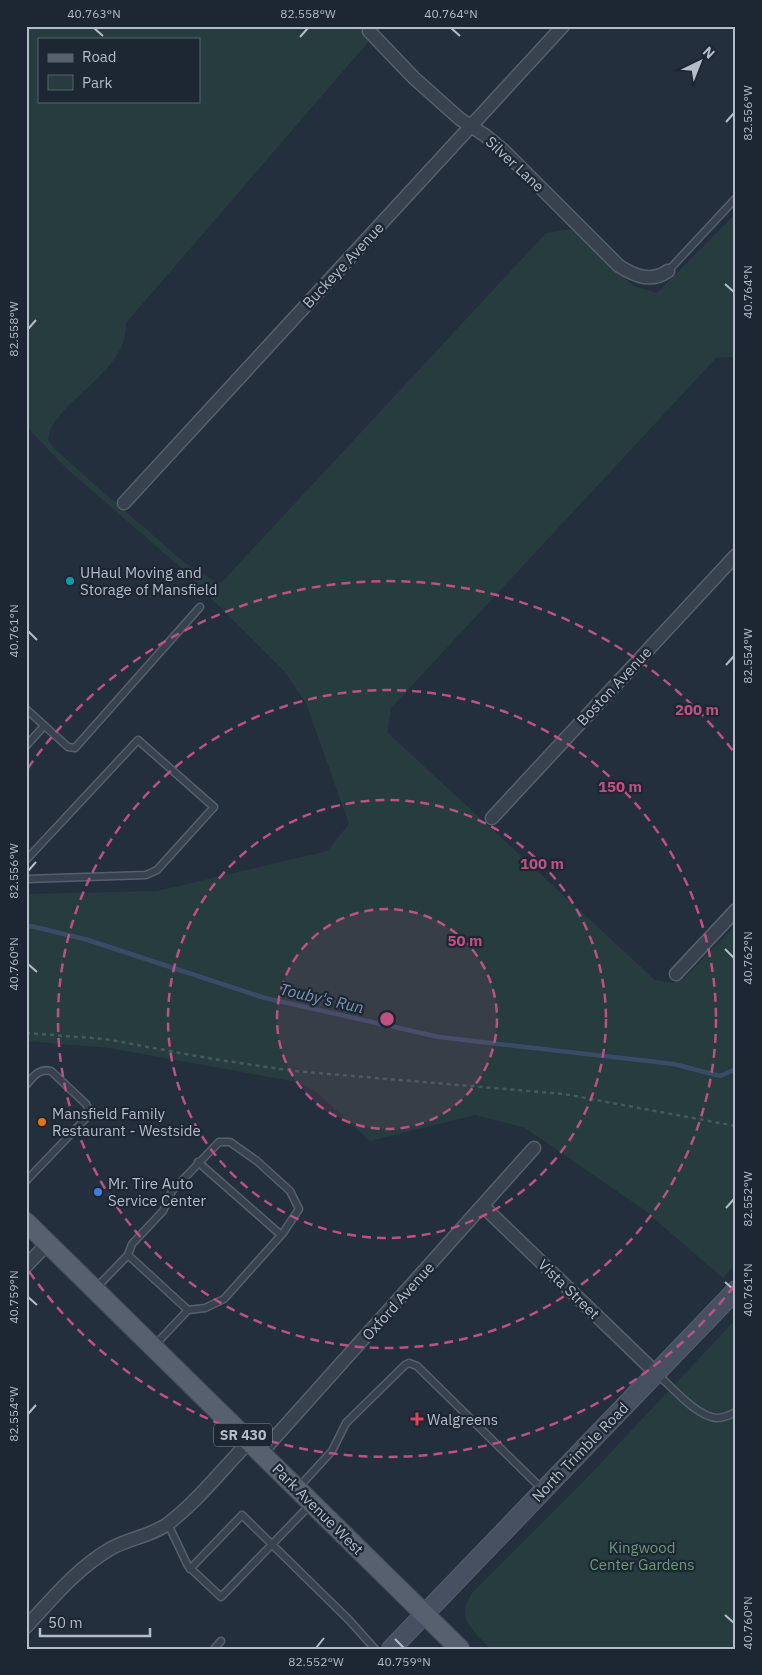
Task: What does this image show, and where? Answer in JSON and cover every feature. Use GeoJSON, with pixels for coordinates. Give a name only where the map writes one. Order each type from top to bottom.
{"type":"FeatureCollection","features":[{"type":"Feature","properties":{"kind":"main road","name":"Park Avenue West"},"geometry":{"type":"LineString","coordinates":[[26,1222],[460,1649]]}},
{"type":"Feature","properties":{"kind":"main road","name":"North Trimble Road"},"geometry":{"type":"LineString","coordinates":[[391,1649],[736,1290]]}},
{"type":"Feature","properties":{"kind":"street","name":"Buckeye Avenue"},"geometry":{"type":"LineString","coordinates":[[124,503],[563,26]]}},
{"type":"Feature","properties":{"kind":"street","name":"Silver Lane"},"geometry":{"type":"LineString","coordinates":[[369,30],[414,78],[460,119],[503,150],[619,266],[632,275],[643,277],[653,278],[662,276],[668,271]]}},
{"type":"Feature","properties":{"kind":"street","name":"Boston Avenue"},"geometry":{"type":"LineString","coordinates":[[492,818],[736,555]]}},
{"type":"Feature","properties":{"kind":"street"},"geometry":{"type":"LineString","coordinates":[[676,974],[736,910]]}},
{"type":"Feature","properties":{"kind":"street","name":"Oxford Avenue"},"geometry":{"type":"LineString","coordinates":[[26,1627],[86,1565],[112,1548],[154,1532],[168,1524],[256,1447],[534,1148]]}},
{"type":"Feature","properties":{"kind":"street","name":"Vista Street"},"geometry":{"type":"LineString","coordinates":[[482,1206],[656,1373]]}},
{"type":"Feature","properties":{"kind":"street"},"geometry":{"type":"LineString","coordinates":[[26,1266],[48,1243]]}},
{"type":"Feature","properties":{"kind":"lane"},"geometry":{"type":"LineString","coordinates":[[668,271],[736,198]]}},
{"type":"Feature","properties":{"kind":"lane"},"geometry":{"type":"LineString","coordinates":[[26,710],[68,747],[75,748],[200,607]]}},
{"type":"Feature","properties":{"kind":"lane"},"geometry":{"type":"LineString","coordinates":[[26,746],[44,726]]}},
{"type":"Feature","properties":{"kind":"lane"},"geometry":{"type":"LineString","coordinates":[[26,860],[138,740],[214,807],[156,870],[146,874],[26,879]]}},
{"type":"Feature","properties":{"kind":"lane"},"geometry":{"type":"LineString","coordinates":[[26,1085],[39,1071],[45,1069],[51,1071],[86,1104],[89,1110],[88,1116],[26,1181]]}},
{"type":"Feature","properties":{"kind":"lane"},"geometry":{"type":"LineString","coordinates":[[95,1290],[128,1255],[132,1244],[163,1211],[172,1191],[219,1142],[230,1142],[257,1161],[290,1191],[299,1209],[281,1235],[224,1298],[205,1308],[188,1310],[154,1347]]}},
{"type":"Feature","properties":{"kind":"lane"},"geometry":{"type":"LineString","coordinates":[[198,1162],[281,1235]]}},
{"type":"Feature","properties":{"kind":"lane"},"geometry":{"type":"LineString","coordinates":[[128,1255],[188,1310]]}},
{"type":"Feature","properties":{"kind":"lane"},"geometry":{"type":"LineString","coordinates":[[298,1489],[332,1451],[346,1423],[404,1365],[409,1363],[417,1366],[543,1490]]}},
{"type":"Feature","properties":{"kind":"lane"},"geometry":{"type":"LineString","coordinates":[[656,1373],[702,1413],[719,1418],[736,1412]]}},
{"type":"Feature","properties":{"kind":"lane"},"geometry":{"type":"LineString","coordinates":[[168,1524],[190,1569],[222,1597],[312,1503]]}},
{"type":"Feature","properties":{"kind":"lane"},"geometry":{"type":"LineString","coordinates":[[190,1569],[242,1515],[349,1620],[375,1649]]}},
{"type":"Feature","properties":{"kind":"lane"},"geometry":{"type":"LineString","coordinates":[[214,1649],[221,1641]]}},
{"type":"Feature","properties":{"kind":"path"},"geometry":{"type":"LineString","coordinates":[[26,1032],[106,1039],[213,1059],[294,1071],[564,1094],[736,1126]]}},
{"type":"Feature","properties":{"kind":"green space"},"geometry":{"type":"Polygon","coordinates":[[[26,26],[382,26],[126,323],[125,337],[113,361],[71,403],[51,428],[48,440],[56,450],[185,563],[216,582],[221,583],[546,233],[571,229],[634,286],[657,293],[736,213],[736,361],[731,357],[716,358],[391,708],[387,732],[655,980],[672,983],[683,979],[736,925],[736,1264],[723,1278],[643,1209],[525,1128],[475,1115],[370,1141],[316,1092],[297,1082],[109,1048],[26,1041],[26,894],[157,891],[327,851],[349,824],[306,703],[283,670],[179,566],[66,468],[26,426],[26,26]]]}},
{"type":"Feature","properties":{"kind":"green space","name":"Kingwood Center Gardens"},"geometry":{"type":"Polygon","coordinates":[[[736,1319],[736,1649],[490,1649],[466,1619],[465,1608],[472,1593],[584,1481],[736,1319]]]}},
{"type":"Feature","properties":{"kind":"waterway","name":"Touby's Run"},"geometry":{"type":"LineString","coordinates":[[26,927],[31,926],[88,940],[265,998],[439,1037],[674,1064],[720,1076],[736,1069]]}},
{"type":"Feature","properties":{"kind":"place","name":"UHaul Moving and Storage of Mansfield"},"geometry":{"type":"Point","coordinates":[70,581]}},
{"type":"Feature","properties":{"kind":"place","name":"Mansfield Family Restaurant - Westside"},"geometry":{"type":"Point","coordinates":[42,1122]}},
{"type":"Feature","properties":{"kind":"place","name":"Mr. Tire Auto Service Center"},"geometry":{"type":"Point","coordinates":[98,1192]}},
{"type":"Feature","properties":{"kind":"place","name":"Walgreens"},"geometry":{"type":"Point","coordinates":[417,1419]}}]}
